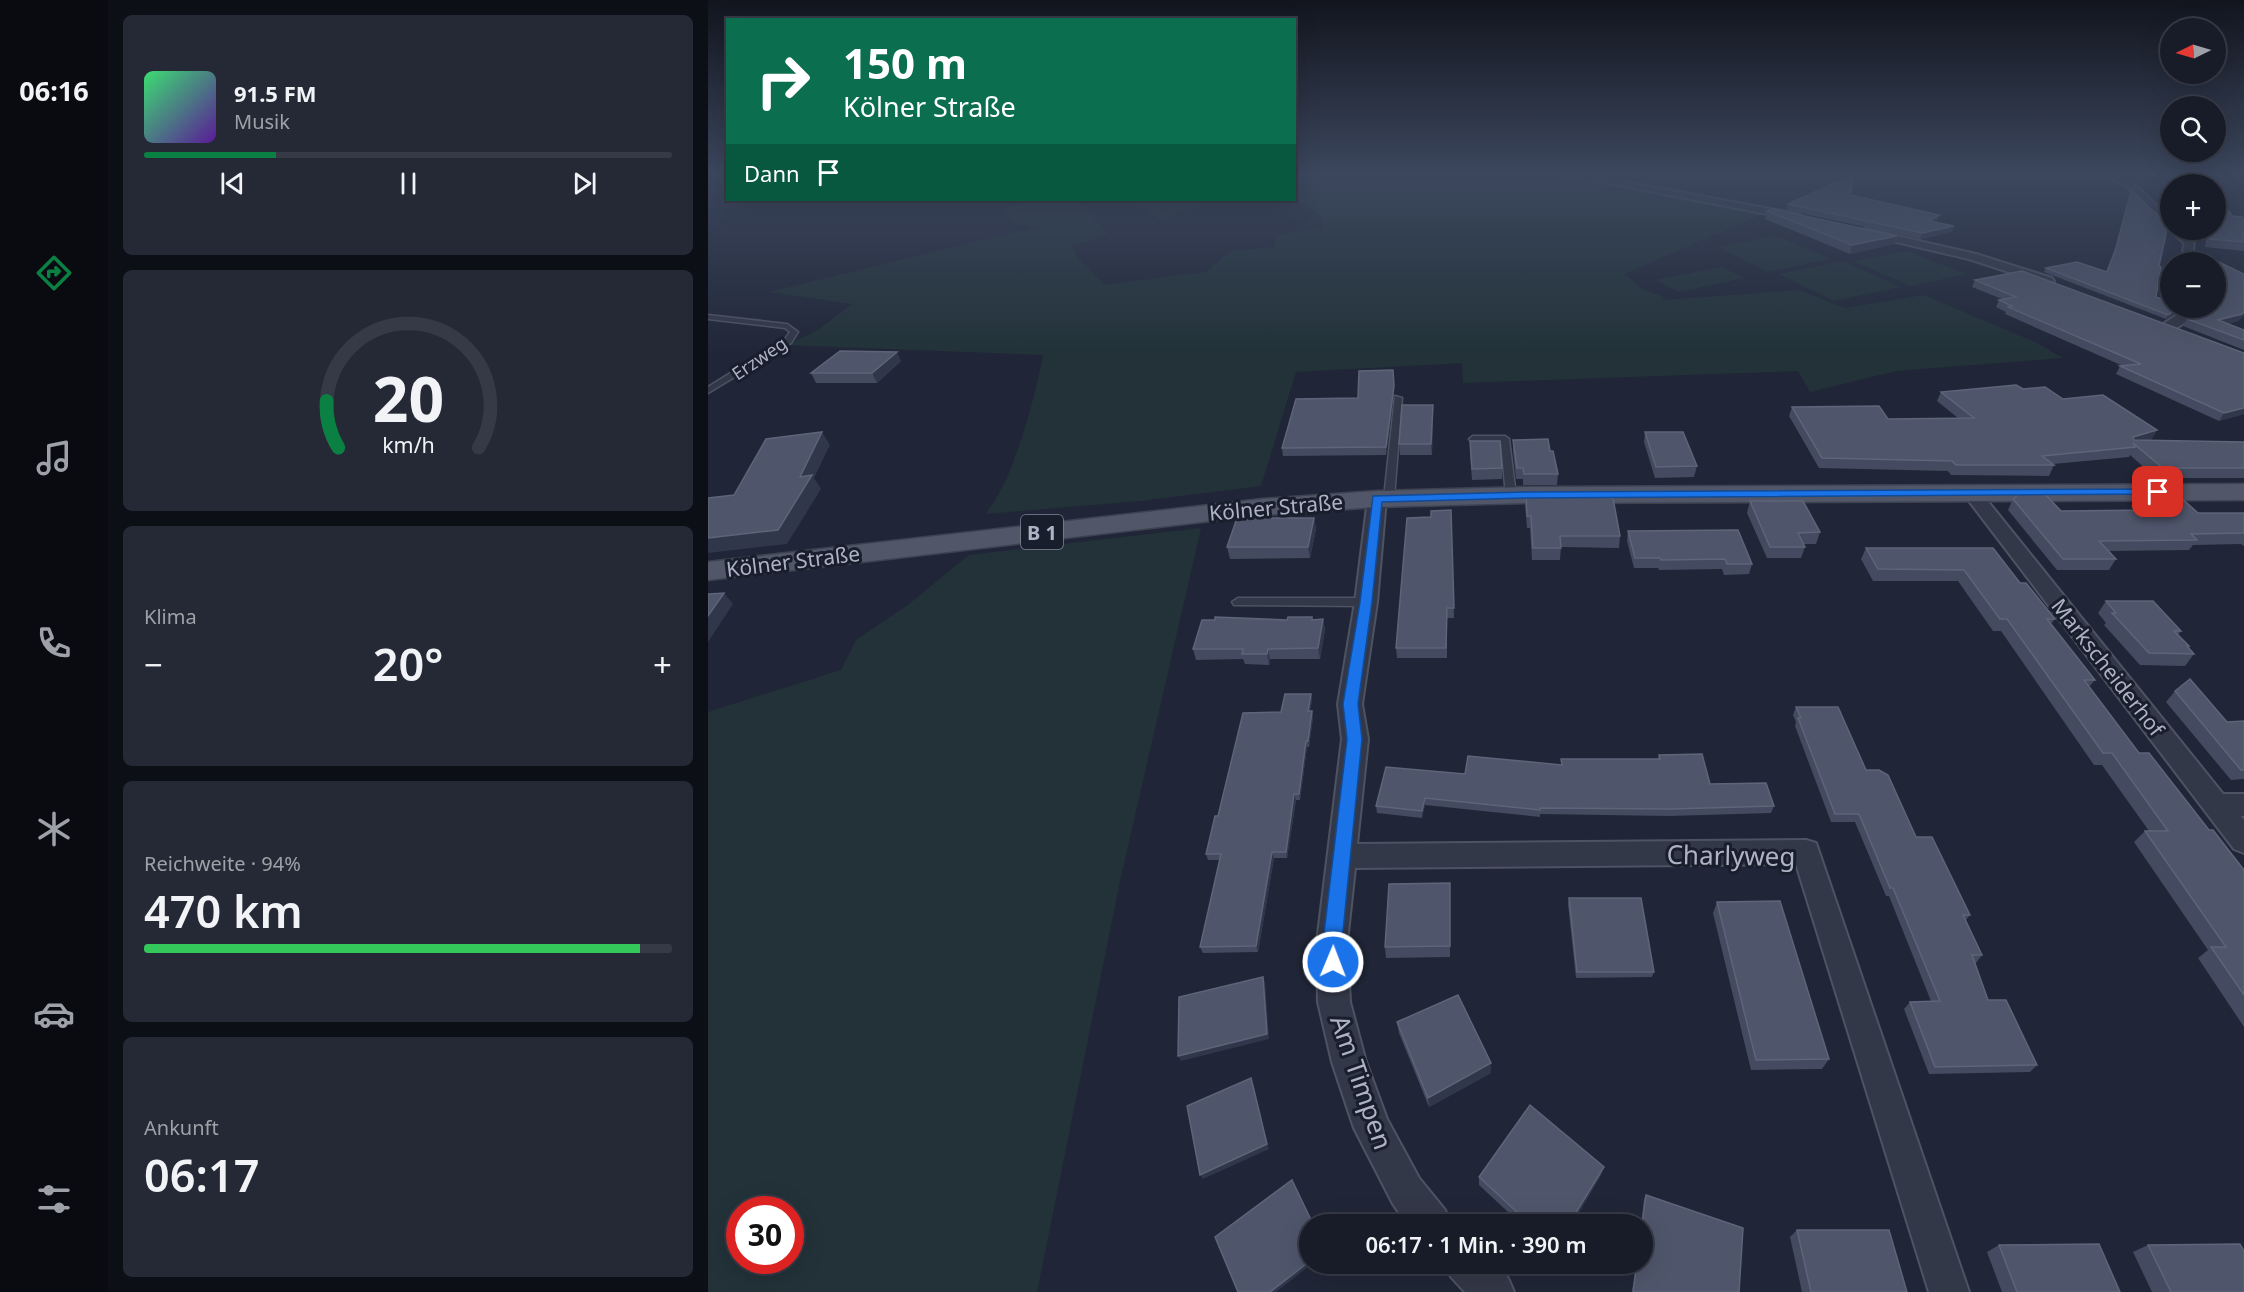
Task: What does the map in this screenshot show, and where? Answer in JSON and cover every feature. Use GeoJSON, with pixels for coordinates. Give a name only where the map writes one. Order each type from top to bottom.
{"type":"FeatureCollection","features":[{"type":"Feature","properties":{"kind":"main road","name":"Kölner Straße"},"geometry":{"type":"LineString","coordinates":[[708,571],[1262,507],[1383,499],[1511,496],[2244,492]]}},
{"type":"Feature","properties":{"kind":"street"},"geometry":{"type":"LineString","coordinates":[[1876,234],[1972,256],[2062,286]]}},
{"type":"Feature","properties":{"kind":"street"},"geometry":{"type":"LineString","coordinates":[[2182,318],[2179,321],[2161,325],[2189,335]]}},
{"type":"Feature","properties":{"kind":"street","name":"Markscheiderhof"},"geometry":{"type":"LineString","coordinates":[[1972,493],[2244,841]]}},
{"type":"Feature","properties":{"kind":"street","name":"Am Timpen"},"geometry":{"type":"LineString","coordinates":[[1383,499],[1350,704],[1355,739],[1332,942],[1334,1002],[1349,1062],[1372,1128],[1406,1191],[1423,1214]]}},
{"type":"Feature","properties":{"kind":"street"},"geometry":{"type":"LineString","coordinates":[[2216,805],[2244,805]]}},
{"type":"Feature","properties":{"kind":"street","name":"Charlyweg"},"geometry":{"type":"LineString","coordinates":[[1341,856],[1806,852],[1949,1292]]}},
{"type":"Feature","properties":{"kind":"street"},"geometry":{"type":"LineString","coordinates":[[1476,1274],[1494,1292]]}},
{"type":"Feature","properties":{"kind":"lane","name":"Erzweg"},"geometry":{"type":"LineString","coordinates":[[708,317],[787,326],[794,332],[788,341],[708,391]]}},
{"type":"Feature","properties":{"kind":"lane"},"geometry":{"type":"LineString","coordinates":[[1383,499],[1398,398]]}},
{"type":"Feature","properties":{"kind":"lane"},"geometry":{"type":"LineString","coordinates":[[1473,439],[1505,439],[1511,496]]}},
{"type":"Feature","properties":{"kind":"lane"},"geometry":{"type":"LineString","coordinates":[[1238,602],[1366,602]]}},
{"type":"Feature","properties":{"kind":"shaded area"},"geometry":{"type":"Polygon","coordinates":[[[1007,234],[1107,234],[1072,246],[1078,258],[1104,285],[1206,272],[1230,251],[1275,247],[1275,235],[1716,234],[1624,274],[1642,289],[1664,297],[1663,300],[1799,290],[1845,308],[1924,295],[2039,344],[2063,358],[1896,371],[1810,392],[1798,371],[1463,383],[1462,363],[1296,372],[1261,486],[1140,501],[985,514],[1004,483],[1013,461],[1029,415],[1043,355],[787,345],[818,330],[852,304],[769,292],[1007,234]]]}},
{"type":"Feature","properties":{"kind":"shaded area"},"geometry":{"type":"Polygon","coordinates":[[[1776,236],[1831,259],[1768,272],[1716,247],[1776,236]]]}},
{"type":"Feature","properties":{"kind":"shaded area"},"geometry":{"type":"Polygon","coordinates":[[[1907,251],[1966,274],[1911,286],[1853,261],[1907,251]]]}},
{"type":"Feature","properties":{"kind":"shaded area"},"geometry":{"type":"Polygon","coordinates":[[[1843,261],[1900,287],[1834,301],[1779,274],[1843,261]]]}},
{"type":"Feature","properties":{"kind":"shaded area"},"geometry":{"type":"Polygon","coordinates":[[[1721,267],[1745,278],[1679,292],[1656,280],[1721,267]]]}},
{"type":"Feature","properties":{"kind":"shaded area"},"geometry":{"type":"Polygon","coordinates":[[[1201,528],[1120,881],[1037,1292],[708,1292],[708,712],[841,670],[856,640],[909,604],[969,555],[1201,528]]]}},
{"type":"Feature","properties":{"kind":"building"},"geometry":{"type":"Polygon","coordinates":[[[1825,234],[1897,236],[1852,245],[1825,234]]]}},
{"type":"Feature","properties":{"kind":"building"},"geometry":{"type":"Polygon","coordinates":[[[2120,234],[2160,234],[2160,240],[2165,240],[2162,252],[2160,252],[2160,273],[2156,297],[2160,298],[2160,312],[2046,268],[2077,262],[2107,272],[2120,234]]]}},
{"type":"Feature","properties":{"kind":"building"},"geometry":{"type":"Polygon","coordinates":[[[2226,234],[2244,234],[2244,242],[2221,240],[2226,240],[2226,234]]]}},
{"type":"Feature","properties":{"kind":"building"},"geometry":{"type":"Polygon","coordinates":[[[2226,266],[2244,274],[2244,312],[2226,318],[2226,266]]]}},
{"type":"Feature","properties":{"kind":"building"},"geometry":{"type":"Polygon","coordinates":[[[2022,271],[2244,353],[2244,408],[2224,413],[2120,366],[2141,364],[2008,307],[2012,306],[1999,300],[2016,297],[1975,280],[2022,271]]]}},
{"type":"Feature","properties":{"kind":"building"},"geometry":{"type":"Polygon","coordinates":[[[2226,318],[2218,320],[2244,330],[2244,340],[2187,319],[2226,318]]]}},
{"type":"Feature","properties":{"kind":"building"},"geometry":{"type":"Polygon","coordinates":[[[840,351],[897,352],[872,373],[811,373],[840,351]]]}},
{"type":"Feature","properties":{"kind":"building"},"geometry":{"type":"Polygon","coordinates":[[[1393,370],[1394,386],[1386,447],[1282,448],[1296,399],[1358,398],[1359,371],[1393,370]]]}},
{"type":"Feature","properties":{"kind":"building"},"geometry":{"type":"Polygon","coordinates":[[[2016,385],[2023,389],[2045,387],[2063,399],[2103,395],[2157,430],[2133,437],[2134,440],[2244,442],[2244,468],[2163,468],[2134,444],[2135,447],[2042,456],[2054,465],[1956,465],[1952,461],[1822,458],[1792,407],[1879,406],[1888,419],[1974,418],[1941,392],[2016,385]]]}},
{"type":"Feature","properties":{"kind":"building"},"geometry":{"type":"Polygon","coordinates":[[[1402,405],[1433,405],[1431,444],[1399,444],[1402,405]]]}},
{"type":"Feature","properties":{"kind":"building"},"geometry":{"type":"Polygon","coordinates":[[[822,432],[800,477],[812,475],[778,530],[708,538],[708,498],[734,495],[766,439],[822,432]]]}},
{"type":"Feature","properties":{"kind":"building"},"geometry":{"type":"Polygon","coordinates":[[[1645,432],[1683,432],[1697,466],[1656,467],[1645,432]]]}},
{"type":"Feature","properties":{"kind":"building"},"geometry":{"type":"Polygon","coordinates":[[[1548,439],[1558,474],[1524,474],[1523,468],[1517,468],[1513,440],[1548,439]]]}},
{"type":"Feature","properties":{"kind":"building"},"geometry":{"type":"Polygon","coordinates":[[[1470,441],[1500,441],[1502,468],[1472,469],[1470,441]]]}},
{"type":"Feature","properties":{"kind":"building"},"geometry":{"type":"Polygon","coordinates":[[[2020,493],[2044,493],[2061,511],[2152,510],[2137,496],[2178,495],[2198,513],[2244,513],[2244,533],[2191,534],[2197,540],[2099,541],[2116,559],[2063,559],[2013,499],[2020,493]]]}},
{"type":"Feature","properties":{"kind":"building"},"geometry":{"type":"Polygon","coordinates":[[[1526,494],[1613,498],[1620,536],[1560,536],[1561,548],[1533,548],[1531,516],[1527,516],[1526,494]]]}},
{"type":"Feature","properties":{"kind":"building"},"geometry":{"type":"Polygon","coordinates":[[[1750,501],[1803,501],[1820,532],[1798,533],[1805,547],[1770,547],[1750,501]]]}},
{"type":"Feature","properties":{"kind":"building"},"geometry":{"type":"Polygon","coordinates":[[[1451,510],[1454,608],[1447,608],[1446,648],[1396,648],[1407,518],[1431,517],[1431,511],[1451,510]]]}},
{"type":"Feature","properties":{"kind":"building"},"geometry":{"type":"Polygon","coordinates":[[[1237,518],[1314,518],[1308,547],[1227,547],[1237,518]]]}},
{"type":"Feature","properties":{"kind":"building"},"geometry":{"type":"Polygon","coordinates":[[[1738,530],[1752,564],[1727,564],[1725,559],[1635,558],[1628,531],[1738,530]]]}},
{"type":"Feature","properties":{"kind":"building"},"geometry":{"type":"Polygon","coordinates":[[[1866,548],[1993,548],[2020,583],[2026,583],[2055,619],[2047,619],[2095,680],[2084,680],[2139,753],[2149,753],[2209,830],[2213,830],[2244,870],[2244,995],[2211,947],[2226,947],[2145,831],[2168,831],[2112,753],[2103,753],[2007,619],[2000,619],[1964,570],[1878,569],[1866,548]]]}},
{"type":"Feature","properties":{"kind":"building"},"geometry":{"type":"Polygon","coordinates":[[[724,593],[708,616],[708,594],[724,593]]]}},
{"type":"Feature","properties":{"kind":"building"},"geometry":{"type":"Polygon","coordinates":[[[2106,601],[2153,601],[2181,631],[2174,631],[2194,654],[2149,653],[2112,613],[2116,613],[2106,601]]]}},
{"type":"Feature","properties":{"kind":"building"},"geometry":{"type":"Polygon","coordinates":[[[1215,617],[1323,619],[1318,648],[1268,649],[1267,654],[1242,654],[1243,649],[1193,649],[1202,620],[1215,620],[1215,617]]]}},
{"type":"Feature","properties":{"kind":"building"},"geometry":{"type":"Polygon","coordinates":[[[2190,679],[2227,722],[2244,721],[2244,770],[2241,770],[2175,691],[2190,679]]]}},
{"type":"Feature","properties":{"kind":"building"},"geometry":{"type":"Polygon","coordinates":[[[1285,694],[1311,694],[1308,711],[1312,711],[1299,794],[1294,794],[1286,852],[1272,852],[1256,946],[1200,947],[1221,854],[1206,854],[1215,816],[1218,816],[1243,713],[1281,712],[1285,694]]]}},
{"type":"Feature","properties":{"kind":"building"},"geometry":{"type":"Polygon","coordinates":[[[1796,707],[1838,707],[1866,770],[1879,770],[1888,775],[1916,837],[1932,837],[1970,915],[1963,915],[1982,955],[1972,955],[1988,1000],[2006,1000],[2037,1065],[1935,1067],[1910,1002],[1940,1001],[1859,814],[1835,814],[1798,718],[1801,718],[1796,707]]]}},
{"type":"Feature","properties":{"kind":"building"},"geometry":{"type":"Polygon","coordinates":[[[1702,754],[1710,784],[1766,783],[1774,806],[1671,809],[1540,808],[1540,810],[1425,798],[1422,811],[1376,806],[1386,767],[1465,774],[1468,756],[1562,765],[1561,759],[1660,759],[1659,755],[1702,754]]]}},
{"type":"Feature","properties":{"kind":"building"},"geometry":{"type":"Polygon","coordinates":[[[1450,883],[1450,946],[1385,947],[1389,884],[1450,883]]]}},
{"type":"Feature","properties":{"kind":"building"},"geometry":{"type":"Polygon","coordinates":[[[1569,898],[1641,898],[1654,972],[1577,972],[1569,898]]]}},
{"type":"Feature","properties":{"kind":"building"},"geometry":{"type":"Polygon","coordinates":[[[1780,901],[1829,1059],[1756,1060],[1717,902],[1780,901]]]}},
{"type":"Feature","properties":{"kind":"building"},"geometry":{"type":"Polygon","coordinates":[[[1263,977],[1267,1034],[1178,1056],[1179,997],[1263,977]]]}},
{"type":"Feature","properties":{"kind":"building"},"geometry":{"type":"Polygon","coordinates":[[[1458,995],[1491,1063],[1428,1098],[1397,1022],[1458,995]]]}},
{"type":"Feature","properties":{"kind":"building"},"geometry":{"type":"Polygon","coordinates":[[[1251,1078],[1267,1144],[1200,1175],[1187,1106],[1251,1078]]]}},
{"type":"Feature","properties":{"kind":"building"},"geometry":{"type":"Polygon","coordinates":[[[1530,1105],[1604,1167],[1575,1214],[1519,1214],[1479,1177],[1530,1105]]]}},
{"type":"Feature","properties":{"kind":"building"},"geometry":{"type":"Polygon","coordinates":[[[1292,1180],[1308,1214],[1299,1214],[1299,1270],[1270,1292],[1238,1292],[1215,1237],[1292,1180]]]}},
{"type":"Feature","properties":{"kind":"building"},"geometry":{"type":"Polygon","coordinates":[[[1646,1195],[1743,1228],[1739,1292],[1633,1292],[1635,1274],[1653,1274],[1653,1214],[1643,1214],[1646,1195]]]}},
{"type":"Feature","properties":{"kind":"building"},"geometry":{"type":"Polygon","coordinates":[[[1797,1230],[1889,1230],[1907,1292],[1811,1292],[1797,1230]]]}},
{"type":"Feature","properties":{"kind":"building"},"geometry":{"type":"Polygon","coordinates":[[[2099,1244],[2120,1292],[2017,1292],[1999,1245],[2099,1244]]]}},
{"type":"Feature","properties":{"kind":"building"},"geometry":{"type":"Polygon","coordinates":[[[2240,1244],[2244,1251],[2244,1292],[2171,1292],[2148,1245],[2240,1244]]]}},
{"type":"Feature","properties":{"kind":"route"},"geometry":{"type":"LineString","coordinates":[[1333,962],[1332,942],[1355,739],[1350,704],[1366,602],[1377,499],[1526,495],[2158,492]]}}]}
